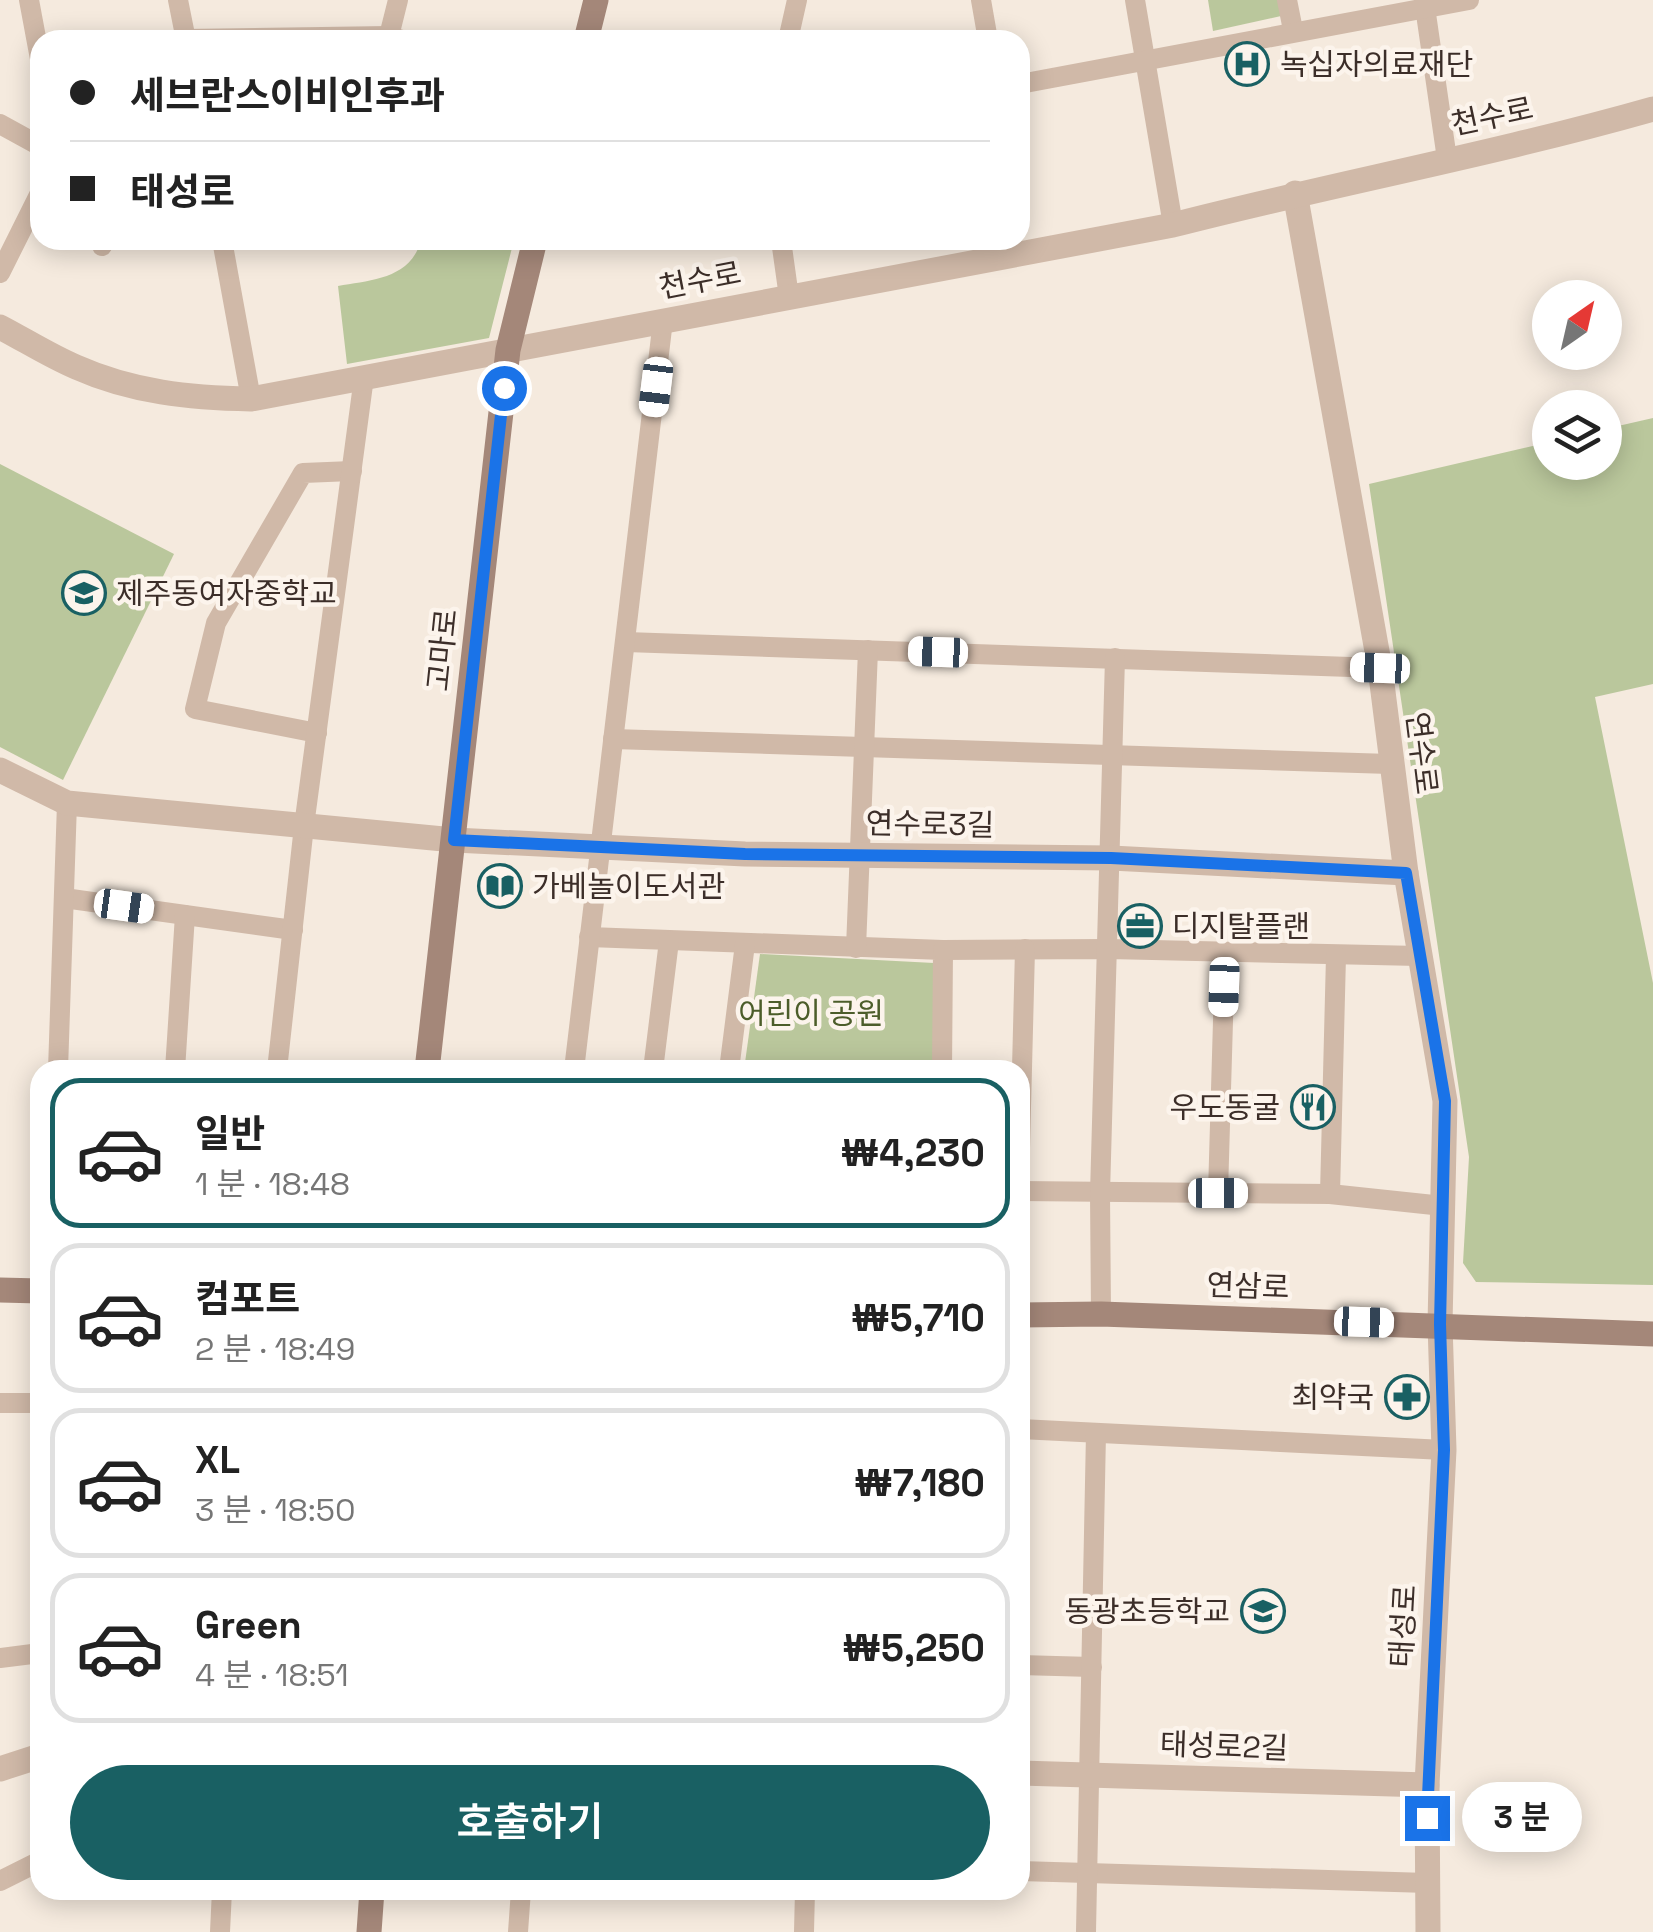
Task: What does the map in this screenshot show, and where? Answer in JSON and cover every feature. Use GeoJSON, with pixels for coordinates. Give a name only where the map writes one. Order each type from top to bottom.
{"type":"FeatureCollection","features":[{"type":"Feature","properties":{"kind":"main road"},"geometry":{"type":"LineString","coordinates":[[588,30],[596,0]]}},
{"type":"Feature","properties":{"kind":"main road","name":"고마로"},"geometry":{"type":"LineString","coordinates":[[428,1060],[508,350],[533,250]]}},
{"type":"Feature","properties":{"kind":"main road"},"geometry":{"type":"LineString","coordinates":[[0,1290],[30,1291]]}},
{"type":"Feature","properties":{"kind":"main road","name":"연삼로"},"geometry":{"type":"LineString","coordinates":[[1030,1315],[1440,1324],[1653,1334]]}},
{"type":"Feature","properties":{"kind":"main road"},"geometry":{"type":"LineString","coordinates":[[369,1932],[371,1900]]}},
{"type":"Feature","properties":{"kind":"street"},"geometry":{"type":"LineString","coordinates":[[30,0],[35,30]]}},
{"type":"Feature","properties":{"kind":"street"},"geometry":{"type":"LineString","coordinates":[[178,0],[184,30]]}},
{"type":"Feature","properties":{"kind":"street"},"geometry":{"type":"LineString","coordinates":[[394,30],[398,0]]}},
{"type":"Feature","properties":{"kind":"street"},"geometry":{"type":"LineString","coordinates":[[790,30],[797,0]]}},
{"type":"Feature","properties":{"kind":"street"},"geometry":{"type":"LineString","coordinates":[[981,0],[986,30]]}},
{"type":"Feature","properties":{"kind":"street"},"geometry":{"type":"LineString","coordinates":[[1135,0],[1173,225]]}},
{"type":"Feature","properties":{"kind":"street"},"geometry":{"type":"LineString","coordinates":[[1288,0],[1293,30]]}},
{"type":"Feature","properties":{"kind":"street"},"geometry":{"type":"LineString","coordinates":[[1030,82],[1424,4],[1469,0]]}},
{"type":"Feature","properties":{"kind":"street"},"geometry":{"type":"LineString","coordinates":[[1424,4],[1447,159]]}},
{"type":"Feature","properties":{"kind":"street","name":"천수로"},"geometry":{"type":"LineString","coordinates":[[0,327],[77,368],[139,389],[195,398],[251,399],[1173,225],[1653,110]]}},
{"type":"Feature","properties":{"kind":"street"},"geometry":{"type":"LineString","coordinates":[[0,124],[30,140]]}},
{"type":"Feature","properties":{"kind":"street","name":"연수로"},"geometry":{"type":"LineString","coordinates":[[1295,193],[1380,668],[1406,873],[1445,1101],[1440,1324]]}},
{"type":"Feature","properties":{"kind":"street"},"geometry":{"type":"LineString","coordinates":[[0,273],[30,213]]}},
{"type":"Feature","properties":{"kind":"street"},"geometry":{"type":"LineString","coordinates":[[224,250],[251,399]]}},
{"type":"Feature","properties":{"kind":"street"},"geometry":{"type":"LineString","coordinates":[[782,250],[788,297]]}},
{"type":"Feature","properties":{"kind":"street"},"geometry":{"type":"LineString","coordinates":[[575,1060],[664,320]]}},
{"type":"Feature","properties":{"kind":"street"},"geometry":{"type":"LineString","coordinates":[[278,1060],[304,826],[364,377]]}},
{"type":"Feature","properties":{"kind":"street"},"geometry":{"type":"LineString","coordinates":[[317,733],[195,709],[216,623],[303,472],[352,472]]}},
{"type":"Feature","properties":{"kind":"street"},"geometry":{"type":"LineString","coordinates":[[626,642],[1380,668]]}},
{"type":"Feature","properties":{"kind":"street"},"geometry":{"type":"LineString","coordinates":[[856,948],[868,650]]}},
{"type":"Feature","properties":{"kind":"street"},"geometry":{"type":"LineString","coordinates":[[1101,1314],[1100,1194],[1115,658]]}},
{"type":"Feature","properties":{"kind":"street"},"geometry":{"type":"LineString","coordinates":[[613,740],[1390,764]]}},
{"type":"Feature","properties":{"kind":"street"},"geometry":{"type":"LineString","coordinates":[[0,770],[68,804],[58,1060]]}},
{"type":"Feature","properties":{"kind":"street","name":"연수로3길"},"geometry":{"type":"LineString","coordinates":[[68,804],[454,840],[600,848],[1111,858],[1406,873]]}},
{"type":"Feature","properties":{"kind":"street"},"geometry":{"type":"LineString","coordinates":[[64,898],[293,930]]}},
{"type":"Feature","properties":{"kind":"street"},"geometry":{"type":"LineString","coordinates":[[176,1060],[184,914]]}},
{"type":"Feature","properties":{"kind":"street"},"geometry":{"type":"LineString","coordinates":[[589,937],[942,950],[1109,949],[1419,956]]}},
{"type":"Feature","properties":{"kind":"street"},"geometry":{"type":"LineString","coordinates":[[654,1060],[669,941]]}},
{"type":"Feature","properties":{"kind":"street"},"geometry":{"type":"LineString","coordinates":[[730,1060],[745,944]]}},
{"type":"Feature","properties":{"kind":"street"},"geometry":{"type":"LineString","coordinates":[[1022,1060],[1025,949]]}},
{"type":"Feature","properties":{"kind":"street"},"geometry":{"type":"LineString","coordinates":[[942,950],[942,1060]]}},
{"type":"Feature","properties":{"kind":"street"},"geometry":{"type":"LineString","coordinates":[[1218,1193],[1224,952]]}},
{"type":"Feature","properties":{"kind":"street"},"geometry":{"type":"LineString","coordinates":[[1330,1194],[1336,956]]}},
{"type":"Feature","properties":{"kind":"street"},"geometry":{"type":"LineString","coordinates":[[1030,1191],[1330,1194],[1442,1206]]}},
{"type":"Feature","properties":{"kind":"street","name":"태성로"},"geometry":{"type":"LineString","coordinates":[[1428,1932],[1427,1786],[1444,1450],[1440,1324]]}},
{"type":"Feature","properties":{"kind":"street"},"geometry":{"type":"LineString","coordinates":[[0,1403],[30,1403]]}},
{"type":"Feature","properties":{"kind":"street"},"geometry":{"type":"LineString","coordinates":[[1030,1430],[1444,1450]]}},
{"type":"Feature","properties":{"kind":"street"},"geometry":{"type":"LineString","coordinates":[[1086,1932],[1096,1433]]}},
{"type":"Feature","properties":{"kind":"street"},"geometry":{"type":"LineString","coordinates":[[0,1658],[30,1654]]}},
{"type":"Feature","properties":{"kind":"street"},"geometry":{"type":"LineString","coordinates":[[1030,1664],[1092,1667]]}},
{"type":"Feature","properties":{"kind":"street"},"geometry":{"type":"LineString","coordinates":[[0,1769],[30,1759]]}},
{"type":"Feature","properties":{"kind":"street","name":"태성로2길"},"geometry":{"type":"LineString","coordinates":[[1030,1773],[1427,1786]]}},
{"type":"Feature","properties":{"kind":"street"},"geometry":{"type":"LineString","coordinates":[[0,1881],[30,1867]]}},
{"type":"Feature","properties":{"kind":"street"},"geometry":{"type":"LineString","coordinates":[[1030,1871],[1428,1883]]}},
{"type":"Feature","properties":{"kind":"street"},"geometry":{"type":"LineString","coordinates":[[220,1932],[222,1900]]}},
{"type":"Feature","properties":{"kind":"street"},"geometry":{"type":"LineString","coordinates":[[518,1932],[520,1900]]}},
{"type":"Feature","properties":{"kind":"street"},"geometry":{"type":"LineString","coordinates":[[804,1932],[805,1900]]}},
{"type":"Feature","properties":{"kind":"green space"},"geometry":{"type":"Polygon","coordinates":[[[1208,0],[1279,0],[1281,16],[1213,31],[1208,0]]]}},
{"type":"Feature","properties":{"kind":"green space"},"geometry":{"type":"Polygon","coordinates":[[[511,250],[489,338],[347,364],[338,286],[388,275],[416,253],[511,250]]]}},
{"type":"Feature","properties":{"kind":"green space"},"geometry":{"type":"Polygon","coordinates":[[[1653,418],[1653,684],[1595,697],[1653,983],[1653,1285],[1476,1282],[1463,1263],[1469,1157],[1369,484],[1532,446],[1532,480],[1622,480],[1622,425],[1653,418]]]}},
{"type":"Feature","properties":{"kind":"green space"},"geometry":{"type":"Polygon","coordinates":[[[0,464],[174,554],[63,780],[0,747],[0,464]]]}},
{"type":"Feature","properties":{"kind":"green space","name":"어린이 공원"},"geometry":{"type":"Polygon","coordinates":[[[760,954],[934,963],[934,1060],[745,1060],[760,954]]]}},
{"type":"Feature","properties":{"kind":"place","name":"녹십자의료재단"},"geometry":{"type":"Point","coordinates":[1247,64]}},
{"type":"Feature","properties":{"kind":"place","name":"제주동여자중학교"},"geometry":{"type":"Point","coordinates":[84,593]}},
{"type":"Feature","properties":{"kind":"place","name":"가베놀이도서관"},"geometry":{"type":"Point","coordinates":[500,886]}},
{"type":"Feature","properties":{"kind":"place","name":"디지탈플랜"},"geometry":{"type":"Point","coordinates":[1140,926]}},
{"type":"Feature","properties":{"kind":"place","name":"우도동굴"},"geometry":{"type":"Point","coordinates":[1313,1107]}},
{"type":"Feature","properties":{"kind":"place","name":"최약국"},"geometry":{"type":"Point","coordinates":[1407,1397]}},
{"type":"Feature","properties":{"kind":"place","name":"동광초등학교"},"geometry":{"type":"Point","coordinates":[1263,1611]}},
{"type":"Feature","properties":{"kind":"route"},"geometry":{"type":"LineString","coordinates":[[504,388],[454,840],[745,854],[1111,858],[1406,873],[1445,1101],[1440,1324],[1444,1450],[1427,1818]]}}]}
